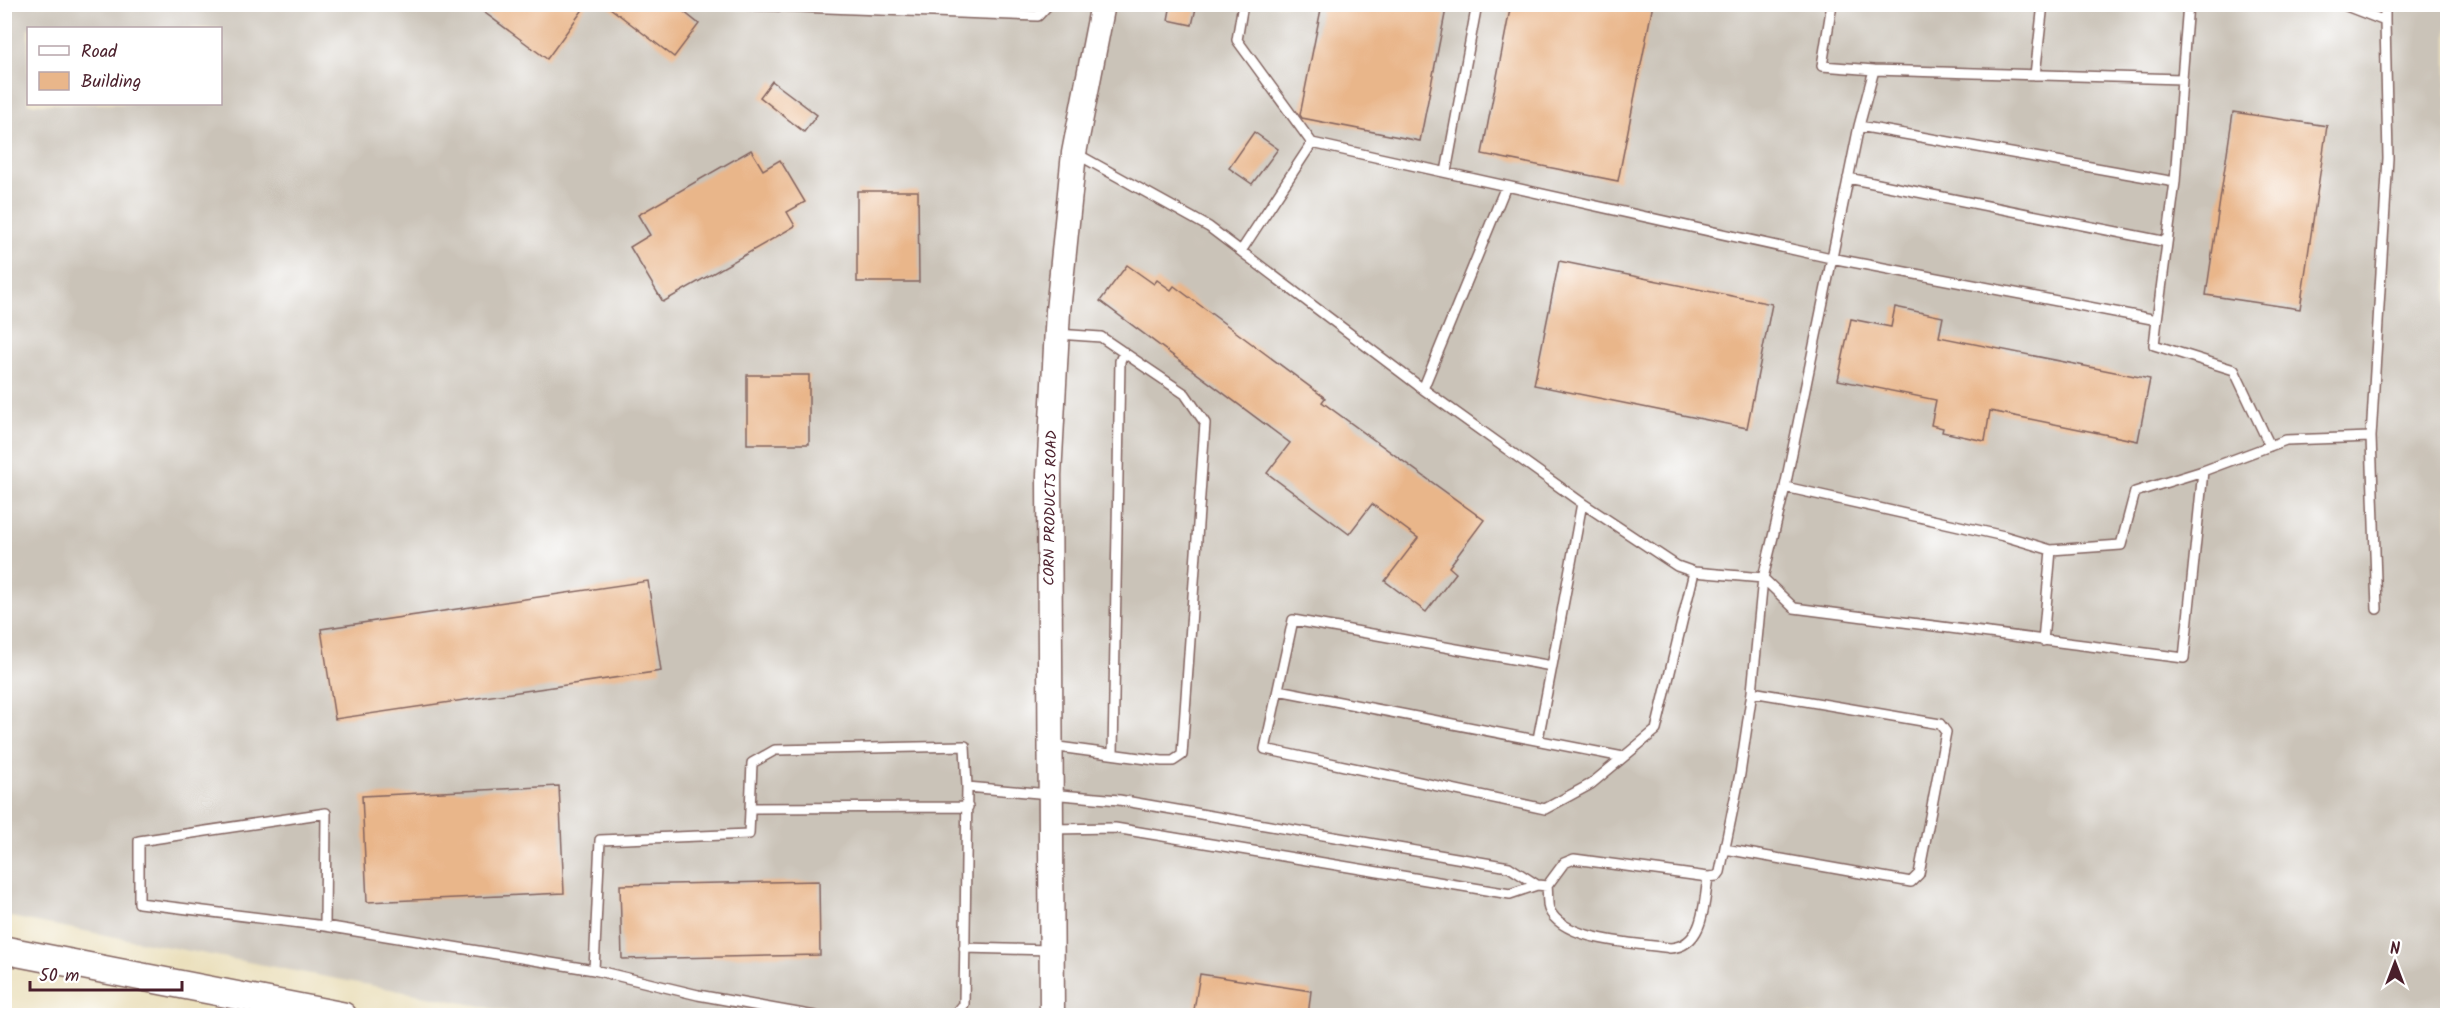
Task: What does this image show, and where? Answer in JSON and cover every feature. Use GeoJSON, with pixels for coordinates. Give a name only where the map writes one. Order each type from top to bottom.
{"type":"FeatureCollection","features":[{"type":"Feature","properties":{"kind":"main road"},"geometry":{"type":"LineString","coordinates":[[4,950],[343,1016]]}},
{"type":"Feature","properties":{"kind":"street","name":"CORN PRODUCTS ROAD"},"geometry":{"type":"LineString","coordinates":[[1052,1016],[1049,475],[1057,334],[1074,153],[1102,4]]}},
{"type":"Feature","properties":{"kind":"lane"},"geometry":{"type":"LineString","coordinates":[[719,4],[1038,16],[1049,4]]}},
{"type":"Feature","properties":{"kind":"lane"},"geometry":{"type":"LineString","coordinates":[[1244,4],[1238,40],[1311,142],[1831,258],[2157,320]]}},
{"type":"Feature","properties":{"kind":"lane"},"geometry":{"type":"LineString","coordinates":[[1446,172],[1477,4]]}},
{"type":"Feature","properties":{"kind":"lane"},"geometry":{"type":"LineString","coordinates":[[1832,4],[1822,66],[1874,70],[2182,79]]}},
{"type":"Feature","properties":{"kind":"lane"},"geometry":{"type":"LineString","coordinates":[[2035,75],[2043,4]]}},
{"type":"Feature","properties":{"kind":"lane"},"geometry":{"type":"LineString","coordinates":[[2188,4],[2175,182],[2154,345],[2234,370],[2270,446]]}},
{"type":"Feature","properties":{"kind":"lane"},"geometry":{"type":"LineString","coordinates":[[2341,4],[2385,21]]}},
{"type":"Feature","properties":{"kind":"lane"},"geometry":{"type":"LineString","coordinates":[[2377,609],[2371,436],[2388,158],[2385,4]]}},
{"type":"Feature","properties":{"kind":"lane"},"geometry":{"type":"LineString","coordinates":[[1708,877],[1702,917],[1692,939],[1683,947],[1670,948],[1587,936],[1562,925],[1549,909],[1547,886],[1564,863],[1574,859],[1708,877],[1717,876],[1720,872],[1740,774],[1752,692],[1763,578],[1785,487],[1859,126],[1874,70]]}},
{"type":"Feature","properties":{"kind":"lane"},"geometry":{"type":"LineString","coordinates":[[1859,126],[2175,182]]}},
{"type":"Feature","properties":{"kind":"lane"},"geometry":{"type":"LineString","coordinates":[[1241,251],[1311,142]]}},
{"type":"Feature","properties":{"kind":"lane"},"geometry":{"type":"LineString","coordinates":[[1074,153],[1209,226],[1423,389],[1582,503],[1677,566],[1694,572],[1763,578],[1794,609],[2184,658],[2202,471]]}},
{"type":"Feature","properties":{"kind":"lane"},"geometry":{"type":"LineString","coordinates":[[1848,178],[2167,242]]}},
{"type":"Feature","properties":{"kind":"lane"},"geometry":{"type":"LineString","coordinates":[[1423,389],[1506,186]]}},
{"type":"Feature","properties":{"kind":"lane"},"geometry":{"type":"LineString","coordinates":[[1051,746],[1162,761],[1173,761],[1182,755],[1205,423],[1185,394],[1101,337],[1057,334]]}},
{"type":"Feature","properties":{"kind":"lane"},"geometry":{"type":"LineString","coordinates":[[1113,754],[1120,361],[1124,352]]}},
{"type":"Feature","properties":{"kind":"lane"},"geometry":{"type":"LineString","coordinates":[[1785,487],[2004,536],[2051,550],[2121,545],[2135,492],[2202,471],[2286,440],[2371,436]]}},
{"type":"Feature","properties":{"kind":"lane"},"geometry":{"type":"LineString","coordinates":[[1538,739],[1582,503]]}},
{"type":"Feature","properties":{"kind":"lane"},"geometry":{"type":"LineString","coordinates":[[2043,641],[2051,550]]}},
{"type":"Feature","properties":{"kind":"lane"},"geometry":{"type":"LineString","coordinates":[[1551,666],[1293,620],[1265,749],[1545,809],[1591,784],[1656,730],[1694,572]]}},
{"type":"Feature","properties":{"kind":"lane"},"geometry":{"type":"LineString","coordinates":[[1278,690],[1623,757]]}},
{"type":"Feature","properties":{"kind":"lane"},"geometry":{"type":"LineString","coordinates":[[1725,849],[1911,882],[1919,874],[1937,787],[1946,732],[1940,724],[1752,692]]}},
{"type":"Feature","properties":{"kind":"lane"},"geometry":{"type":"LineString","coordinates":[[594,970],[600,840],[749,834],[752,763],[775,750],[965,746],[968,807],[964,1005],[954,1016]]}},
{"type":"Feature","properties":{"kind":"lane"},"geometry":{"type":"LineString","coordinates":[[967,787],[1119,800],[1509,867],[1537,885]]}},
{"type":"Feature","properties":{"kind":"lane"},"geometry":{"type":"LineString","coordinates":[[751,808],[968,807]]}},
{"type":"Feature","properties":{"kind":"lane"},"geometry":{"type":"LineString","coordinates":[[325,926],[326,813],[140,841],[139,903],[325,926],[594,970],[698,995],[815,1016]]}},
{"type":"Feature","properties":{"kind":"lane"},"geometry":{"type":"LineString","coordinates":[[1051,829],[1115,828],[1510,894],[1537,885],[1547,886]]}},
{"type":"Feature","properties":{"kind":"lane"},"geometry":{"type":"LineString","coordinates":[[964,948],[1052,950]]}},
{"type":"Feature","properties":{"kind":"shaded area"},"geometry":{"type":"Polygon","coordinates":[[[4,5],[2447,5],[2447,1015],[532,1016],[5,916],[4,5]]]}},
{"type":"Feature","properties":{"kind":"building"},"geometry":{"type":"Polygon","coordinates":[[[473,4],[587,4],[547,59],[473,4]]]}},
{"type":"Feature","properties":{"kind":"building"},"geometry":{"type":"Polygon","coordinates":[[[605,4],[674,4],[699,24],[674,57],[605,4]]]}},
{"type":"Feature","properties":{"kind":"building"},"geometry":{"type":"Polygon","coordinates":[[[1171,4],[1197,4],[1192,25],[1168,20],[1171,4]]]}},
{"type":"Feature","properties":{"kind":"building"},"geometry":{"type":"Polygon","coordinates":[[[1322,4],[1447,4],[1420,141],[1302,118],[1300,115],[1322,4]]]}},
{"type":"Feature","properties":{"kind":"building"},"geometry":{"type":"Polygon","coordinates":[[[1511,4],[1653,4],[1618,181],[1482,154],[1511,4]]]}},
{"type":"Feature","properties":{"kind":"building"},"geometry":{"type":"Polygon","coordinates":[[[772,81],[817,115],[804,132],[760,97],[772,81]]]}},
{"type":"Feature","properties":{"kind":"building"},"geometry":{"type":"Polygon","coordinates":[[[2233,112],[2327,126],[2300,309],[2206,295],[2233,112]]]}},
{"type":"Feature","properties":{"kind":"building"},"geometry":{"type":"Polygon","coordinates":[[[1254,132],[1278,149],[1252,184],[1229,168],[1254,132]]]}},
{"type":"Feature","properties":{"kind":"building"},"geometry":{"type":"Polygon","coordinates":[[[751,150],[763,170],[780,160],[805,202],[787,212],[795,226],[663,302],[630,247],[650,235],[638,215],[751,150]]]}},
{"type":"Feature","properties":{"kind":"building"},"geometry":{"type":"Polygon","coordinates":[[[857,191],[918,191],[919,282],[857,282],[857,191]]]}},
{"type":"Feature","properties":{"kind":"building"},"geometry":{"type":"Polygon","coordinates":[[[1559,261],[1772,304],[1747,428],[1534,385],[1559,261]]]}},
{"type":"Feature","properties":{"kind":"building"},"geometry":{"type":"Polygon","coordinates":[[[1127,265],[1154,284],[1157,280],[1171,290],[1174,286],[1325,398],[1322,402],[1484,520],[1449,567],[1456,573],[1426,612],[1385,581],[1418,538],[1372,504],[1349,534],[1267,473],[1290,443],[1100,301],[1127,265]]]}},
{"type":"Feature","properties":{"kind":"building"},"geometry":{"type":"Polygon","coordinates":[[[1895,307],[1943,317],[1939,337],[2150,379],[2138,441],[1990,411],[1985,441],[1942,432],[1943,428],[1931,425],[1936,400],[1838,380],[1851,319],[1891,327],[1895,307]]]}},
{"type":"Feature","properties":{"kind":"building"},"geometry":{"type":"Polygon","coordinates":[[[747,375],[809,375],[809,444],[747,444],[747,375]]]}},
{"type":"Feature","properties":{"kind":"building"},"geometry":{"type":"Polygon","coordinates":[[[648,581],[661,671],[335,719],[321,629],[648,581]]]}},
{"type":"Feature","properties":{"kind":"building"},"geometry":{"type":"Polygon","coordinates":[[[559,786],[564,893],[367,902],[362,796],[559,786]]]}},
{"type":"Feature","properties":{"kind":"building"},"geometry":{"type":"Polygon","coordinates":[[[819,881],[820,955],[622,959],[620,885],[819,881]]]}},
{"type":"Feature","properties":{"kind":"building"},"geometry":{"type":"Polygon","coordinates":[[[1200,974],[1311,991],[1308,1016],[1193,1016],[1200,974]]]}}]}
